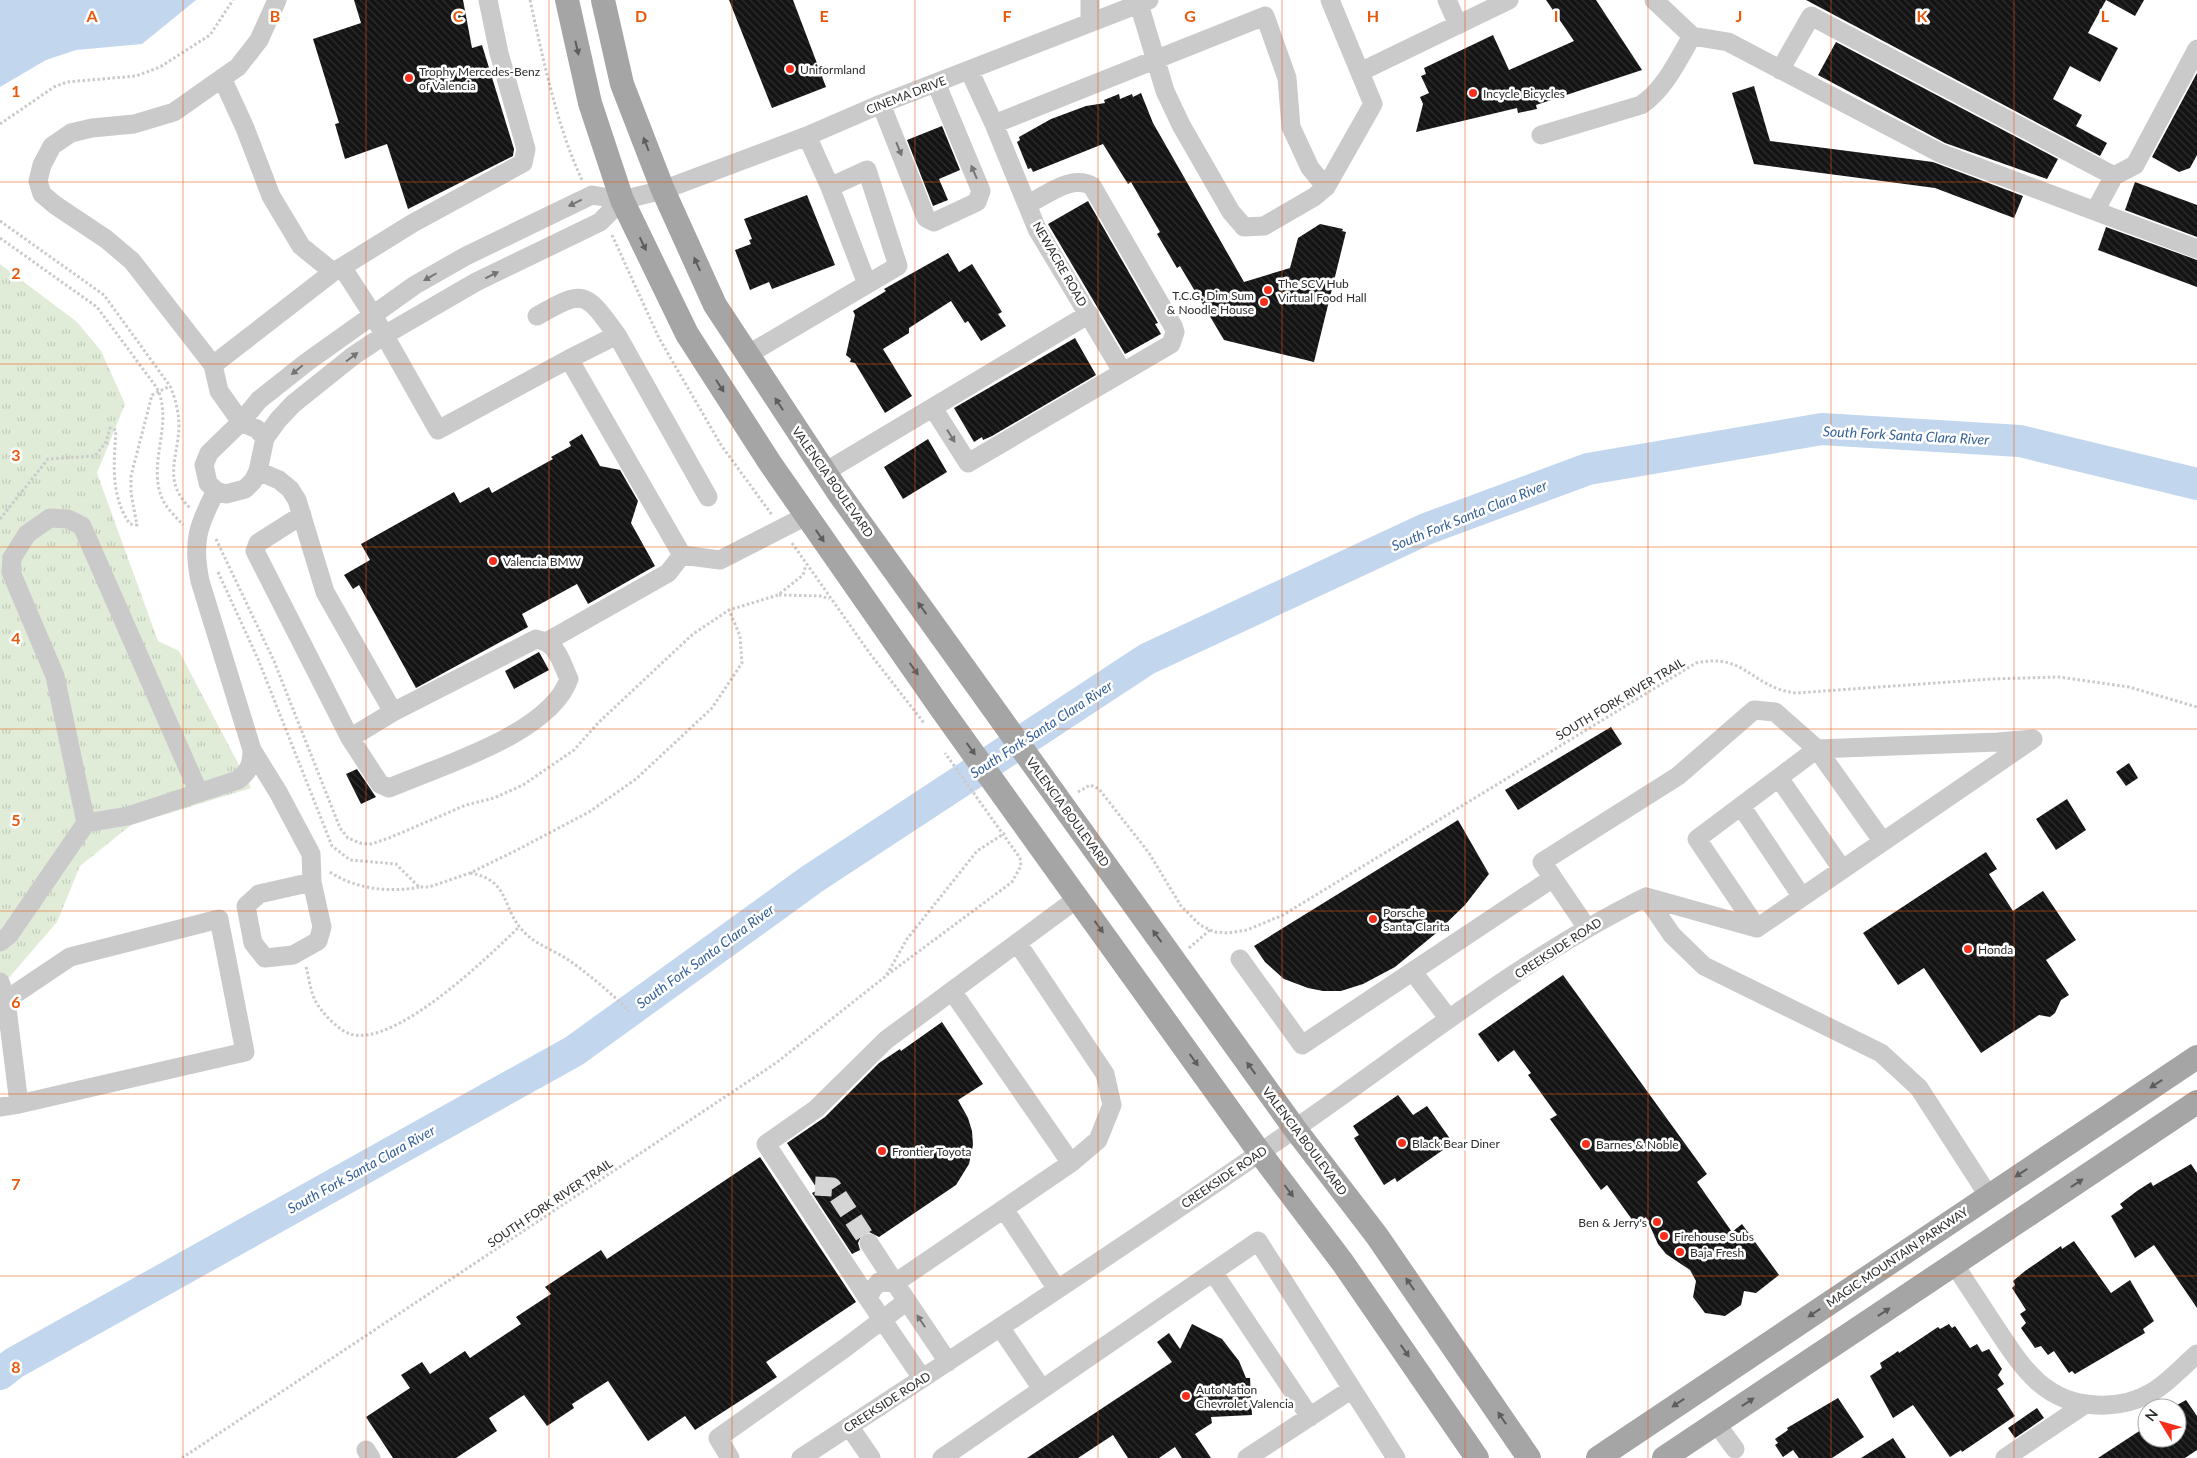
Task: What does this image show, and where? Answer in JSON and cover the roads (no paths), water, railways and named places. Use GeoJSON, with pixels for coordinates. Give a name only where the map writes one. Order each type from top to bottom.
{"type":"FeatureCollection","features":[{"type":"Feature","properties":{"kind":"main road"},"geometry":{"type":"LineString","coordinates":[[567,0],[590,103],[622,200],[687,334],[806,516],[934,718],[1040,845],[1260,1152],[1343,1262],[1478,1458]]}},
{"type":"Feature","properties":{"kind":"main road","name":"VALENCIA BOULEVARD"},"geometry":{"type":"LineString","coordinates":[[603,0],[622,84],[663,190],[716,305],[747,355],[825,472],[981,691],[1295,1129],[1377,1236],[1529,1458]]}},
{"type":"Feature","properties":{"kind":"main road","name":"MAGIC MOUNTAIN PARKWAY"},"geometry":{"type":"LineString","coordinates":[[1598,1458],[1988,1194],[2197,1057]]}},
{"type":"Feature","properties":{"kind":"main road"},"geometry":{"type":"LineString","coordinates":[[1678,1454],[1716,1423],[2197,1102]]}},
{"type":"Feature","properties":{"kind":"street"},"geometry":{"type":"LineString","coordinates":[[265,438],[257,429],[241,422],[219,391],[213,365],[132,261],[106,239],[42,194],[38,181],[42,165],[52,146],[71,133],[92,128],[134,124],[174,112],[238,67],[259,40],[277,0]]}},
{"type":"Feature","properties":{"kind":"street"},"geometry":{"type":"LineString","coordinates":[[213,365],[337,270],[413,223],[523,164],[526,149],[499,53],[488,0]]}},
{"type":"Feature","properties":{"kind":"street"},"geometry":{"type":"LineString","coordinates":[[1090,0],[1090,23]]}},
{"type":"Feature","properties":{"kind":"street"},"geometry":{"type":"LineString","coordinates":[[1144,2],[1165,91],[1181,125],[1231,212],[1244,227],[1264,226],[1314,197],[1326,186],[1373,104],[1330,0]]}},
{"type":"Feature","properties":{"kind":"street"},"geometry":{"type":"LineString","coordinates":[[1447,0],[1458,25]]}},
{"type":"Feature","properties":{"kind":"street"},"geometry":{"type":"LineString","coordinates":[[1360,72],[1510,0]]}},
{"type":"Feature","properties":{"kind":"street","name":"CINEMA DRIVE"},"geometry":{"type":"LineString","coordinates":[[622,200],[663,190],[807,136],[881,104],[1144,2]]}},
{"type":"Feature","properties":{"kind":"street"},"geometry":{"type":"LineString","coordinates":[[1660,2],[1692,36],[1728,42],[1940,153],[2197,249]]}},
{"type":"Feature","properties":{"kind":"street"},"geometry":{"type":"LineString","coordinates":[[994,124],[1265,16],[1287,78],[1291,127],[1310,168],[1326,186]]}},
{"type":"Feature","properties":{"kind":"street"},"geometry":{"type":"LineString","coordinates":[[1780,70],[1811,16],[2114,176]]}},
{"type":"Feature","properties":{"kind":"street"},"geometry":{"type":"LineString","coordinates":[[1542,135],[1641,105],[1660,89],[1692,36]]}},
{"type":"Feature","properties":{"kind":"street"},"geometry":{"type":"LineString","coordinates":[[2095,211],[2114,176],[2135,164],[2197,49]]}},
{"type":"Feature","properties":{"kind":"street","name":"NEWACRE ROAD"},"geometry":{"type":"LineString","coordinates":[[969,70],[994,124],[1037,229],[1122,371]]}},
{"type":"Feature","properties":{"kind":"street"},"geometry":{"type":"LineString","coordinates":[[222,78],[245,128],[271,196],[301,246],[337,270],[373,314],[383,336],[438,430],[617,335]]}},
{"type":"Feature","properties":{"kind":"street"},"geometry":{"type":"LineString","coordinates":[[881,104],[926,218],[934,222],[977,202],[982,191],[936,83]]}},
{"type":"Feature","properties":{"kind":"street"},"geometry":{"type":"LineString","coordinates":[[807,136],[830,187],[867,284]]}},
{"type":"Feature","properties":{"kind":"street"},"geometry":{"type":"LineString","coordinates":[[747,355],[898,266],[867,170],[830,187]]}},
{"type":"Feature","properties":{"kind":"street"},"geometry":{"type":"LineString","coordinates":[[933,408],[968,463],[1171,344],[1175,332],[1173,326],[1092,186],[1085,182],[1073,182],[1028,204]]}},
{"type":"Feature","properties":{"kind":"street"},"geometry":{"type":"LineString","coordinates":[[590,196],[622,200],[600,222],[476,282],[383,336],[292,404],[265,438],[258,471],[253,481],[245,489],[226,494],[216,491],[208,483],[204,465],[209,453],[241,422],[259,400],[373,314],[416,285],[466,256],[590,196]]}},
{"type":"Feature","properties":{"kind":"street"},"geometry":{"type":"LineString","coordinates":[[537,316],[566,300],[579,298],[593,302],[617,335],[708,497]]}},
{"type":"Feature","properties":{"kind":"street"},"geometry":{"type":"LineString","coordinates":[[825,472],[1089,314]]}},
{"type":"Feature","properties":{"kind":"street"},"geometry":{"type":"LineString","coordinates":[[569,359],[682,555]]}},
{"type":"Feature","properties":{"kind":"street"},"geometry":{"type":"LineString","coordinates":[[258,471],[279,480],[290,489],[297,500],[325,592],[393,712]]}},
{"type":"Feature","properties":{"kind":"street"},"geometry":{"type":"LineString","coordinates":[[216,491],[201,519],[195,538],[195,559],[200,581],[252,750],[278,792],[311,854],[312,882],[322,927],[318,941],[293,955],[265,958],[253,943],[246,906],[259,894],[312,882]]}},
{"type":"Feature","properties":{"kind":"street"},"geometry":{"type":"LineString","coordinates":[[302,515],[258,543],[255,551],[350,738],[380,784],[389,788],[489,746],[538,719],[564,692],[569,679],[554,647],[548,641],[536,638],[393,712],[350,738]]}},
{"type":"Feature","properties":{"kind":"street"},"geometry":{"type":"LineString","coordinates":[[682,555],[720,560],[806,516]]}},
{"type":"Feature","properties":{"kind":"street"},"geometry":{"type":"LineString","coordinates":[[86,823],[55,676],[11,572],[12,558],[27,534],[50,518],[68,519],[82,526],[199,793]]}},
{"type":"Feature","properties":{"kind":"street"},"geometry":{"type":"LineString","coordinates":[[548,641],[668,573],[682,555]]}},
{"type":"Feature","properties":{"kind":"street"},"geometry":{"type":"LineString","coordinates":[[1586,928],[1542,862],[1678,776],[1754,710],[1775,712],[1817,748],[1883,842]]}},
{"type":"Feature","properties":{"kind":"street"},"geometry":{"type":"LineString","coordinates":[[2033,738],[1757,928],[1698,839],[1817,748],[1998,742],[2033,738]]}},
{"type":"Feature","properties":{"kind":"street"},"geometry":{"type":"LineString","coordinates":[[0,942],[9,935],[86,823],[128,816],[238,780],[247,772],[252,762],[252,750]]}},
{"type":"Feature","properties":{"kind":"street"},"geometry":{"type":"LineString","coordinates":[[1779,778],[1842,869]]}},
{"type":"Feature","properties":{"kind":"street"},"geometry":{"type":"LineString","coordinates":[[1741,806],[1802,897]]}},
{"type":"Feature","properties":{"kind":"street"},"geometry":{"type":"LineString","coordinates":[[1240,959],[1302,1045],[1553,878]]}},
{"type":"Feature","properties":{"kind":"street"},"geometry":{"type":"LineString","coordinates":[[1646,897],[1757,928]]}},
{"type":"Feature","properties":{"kind":"street"},"geometry":{"type":"LineString","coordinates":[[1646,897],[1672,935],[1704,966],[1881,1053],[1919,1088],[1988,1194]]}},
{"type":"Feature","properties":{"kind":"street","name":"CREEKSIDE ROAD"},"geometry":{"type":"LineString","coordinates":[[801,1458],[948,1362],[1295,1129],[1449,1020],[1586,928],[1646,897]]}},
{"type":"Feature","properties":{"kind":"street"},"geometry":{"type":"LineString","coordinates":[[922,1378],[881,1320],[808,1191],[766,1144],[816,1109],[886,1040],[1078,898]]}},
{"type":"Feature","properties":{"kind":"street"},"geometry":{"type":"LineString","coordinates":[[0,1107],[245,1052],[219,919],[70,957],[6,1000]]}},
{"type":"Feature","properties":{"kind":"street"},"geometry":{"type":"LineString","coordinates":[[869,1300],[871,1291],[879,1282],[895,1283],[1071,1163],[1098,1140],[1112,1105],[1105,1074],[1018,944]]}},
{"type":"Feature","properties":{"kind":"street"},"geometry":{"type":"LineString","coordinates":[[1413,972],[1449,1020]]}},
{"type":"Feature","properties":{"kind":"street"},"geometry":{"type":"LineString","coordinates":[[0,982],[6,1000],[18,1104]]}},
{"type":"Feature","properties":{"kind":"street"},"geometry":{"type":"LineString","coordinates":[[952,991],[1071,1163]]}},
{"type":"Feature","properties":{"kind":"street"},"geometry":{"type":"LineString","coordinates":[[1004,1209],[1057,1289]]}},
{"type":"Feature","properties":{"kind":"street"},"geometry":{"type":"LineString","coordinates":[[942,1458],[1258,1240],[1396,1458]]}},
{"type":"Feature","properties":{"kind":"street"},"geometry":{"type":"LineString","coordinates":[[869,1244],[948,1362]]}},
{"type":"Feature","properties":{"kind":"street"},"geometry":{"type":"LineString","coordinates":[[1954,1264],[2027,1372],[2050,1391],[2062,1398],[2084,1405],[2108,1406],[2132,1401],[2155,1391],[2197,1354]]}},
{"type":"Feature","properties":{"kind":"street"},"geometry":{"type":"LineString","coordinates":[[1212,1272],[1310,1417]]}},
{"type":"Feature","properties":{"kind":"street"},"geometry":{"type":"LineString","coordinates":[[730,1458],[718,1438],[845,1348],[907,1301]]}},
{"type":"Feature","properties":{"kind":"street"},"geometry":{"type":"LineString","coordinates":[[1000,1327],[1042,1389]]}},
{"type":"Feature","properties":{"kind":"street"},"geometry":{"type":"LineString","coordinates":[[1247,1458],[1352,1390]]}},
{"type":"Feature","properties":{"kind":"street"},"geometry":{"type":"LineString","coordinates":[[2005,1458],[2084,1405]]}},
{"type":"Feature","properties":{"kind":"street"},"geometry":{"type":"LineString","coordinates":[[1716,1423],[1733,1455]]}},
{"type":"Feature","properties":{"kind":"street"},"geometry":{"type":"LineString","coordinates":[[849,1426],[871,1458]]}},
{"type":"Feature","properties":{"kind":"water"},"geometry":{"type":"Polygon","coordinates":[[[0,0],[196,0],[142,44],[76,50],[46,60],[0,87],[0,0]]]}},
{"type":"Feature","properties":{"kind":"waterway","name":"South Fork Santa Clara River"},"geometry":{"type":"LineString","coordinates":[[0,1374],[14,1363],[574,1051],[812,879],[1147,659],[1426,529],[1588,469],[1822,429],[2020,441],[2197,484]]}},
{"type":"Feature","properties":{"kind":"tunnel"},"geometry":{"type":"LineString","coordinates":[[815,1186],[832,1187],[869,1243]]}},
{"type":"Feature","properties":{"kind":"place","name":"Uniformland"},"geometry":{"type":"Point","coordinates":[790,69]}},
{"type":"Feature","properties":{"kind":"place","name":"Trophy Mercedes-Benz of Valencia"},"geometry":{"type":"Point","coordinates":[409,78]}},
{"type":"Feature","properties":{"kind":"place","name":"Incycle Bicycles"},"geometry":{"type":"Point","coordinates":[1473,93]}},
{"type":"Feature","properties":{"kind":"place","name":"The SCV Hub Virtual Food Hall"},"geometry":{"type":"Point","coordinates":[1268,290]}},
{"type":"Feature","properties":{"kind":"place","name":"T.C.G. Dim Sum & Noodle House"},"geometry":{"type":"Point","coordinates":[1264,302]}},
{"type":"Feature","properties":{"kind":"place","name":"Valencia BMW"},"geometry":{"type":"Point","coordinates":[493,561]}},
{"type":"Feature","properties":{"kind":"place","name":"Porsche Santa Clarita"},"geometry":{"type":"Point","coordinates":[1373,919]}},
{"type":"Feature","properties":{"kind":"place","name":"Honda"},"geometry":{"type":"Point","coordinates":[1968,949]}},
{"type":"Feature","properties":{"kind":"place","name":"Black Bear Diner"},"geometry":{"type":"Point","coordinates":[1402,1143]}},
{"type":"Feature","properties":{"kind":"place","name":"Barnes & Noble"},"geometry":{"type":"Point","coordinates":[1586,1144]}},
{"type":"Feature","properties":{"kind":"place","name":"Frontier Toyota"},"geometry":{"type":"Point","coordinates":[882,1151]}},
{"type":"Feature","properties":{"kind":"place","name":"Ben & Jerry's"},"geometry":{"type":"Point","coordinates":[1657,1222]}},
{"type":"Feature","properties":{"kind":"place","name":"Firehouse Subs"},"geometry":{"type":"Point","coordinates":[1664,1236]}},
{"type":"Feature","properties":{"kind":"place","name":"Baja Fresh"},"geometry":{"type":"Point","coordinates":[1680,1252]}},
{"type":"Feature","properties":{"kind":"place","name":"AutoNation Chevrolet Valencia"},"geometry":{"type":"Point","coordinates":[1186,1396]}}]}
